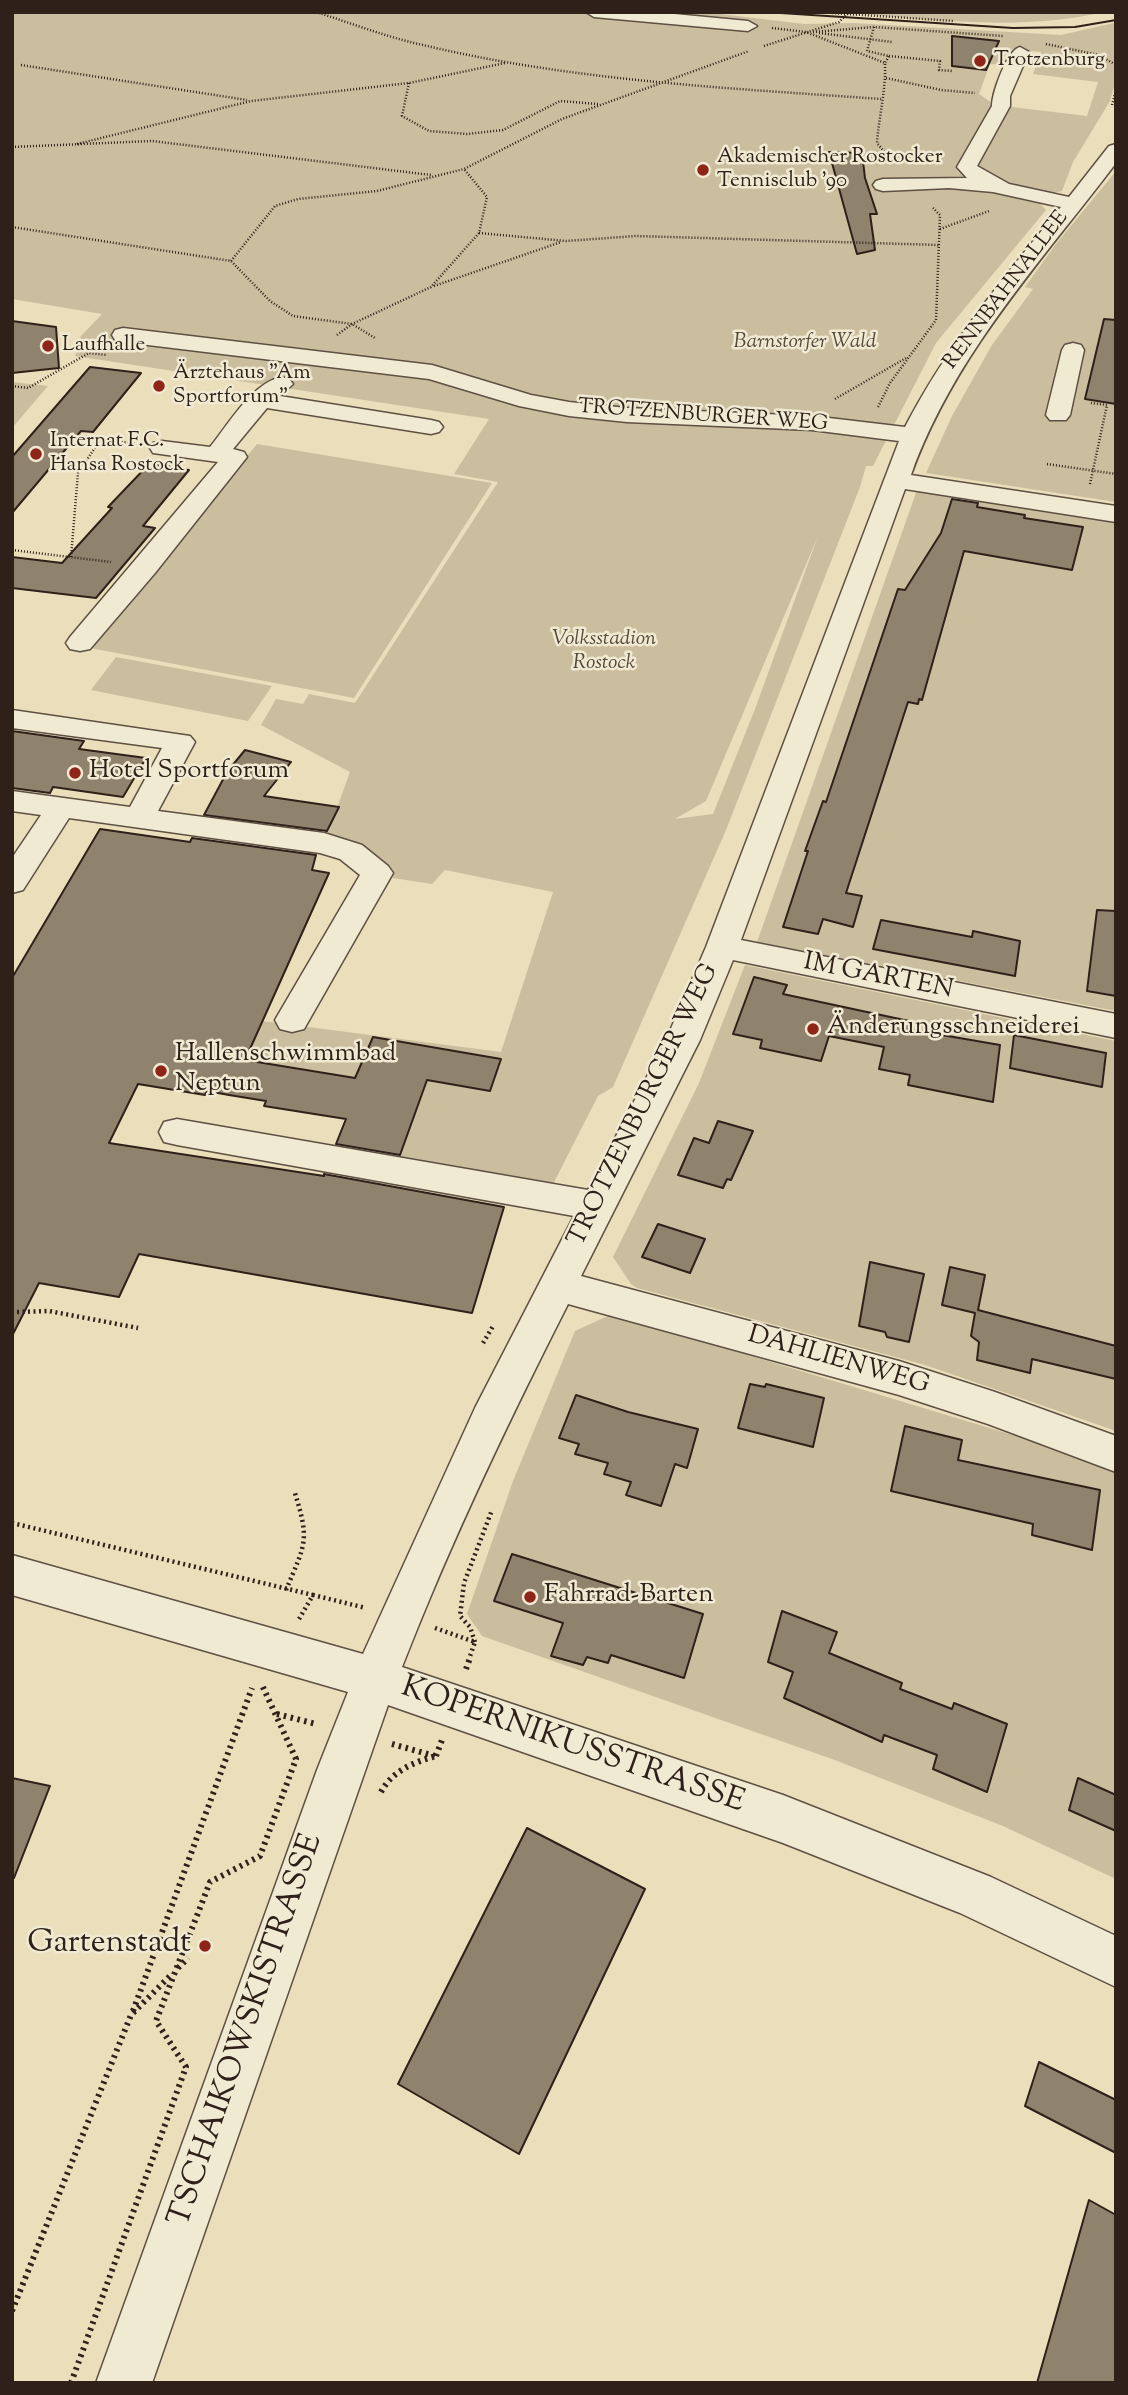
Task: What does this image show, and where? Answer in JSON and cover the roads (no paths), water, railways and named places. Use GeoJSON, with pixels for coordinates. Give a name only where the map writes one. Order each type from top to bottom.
{"type":"FeatureCollection","features":[{"type":"Feature","properties":{"kind":"street"},"geometry":{"type":"LineString","coordinates":[[594,12],[748,26]]}},
{"type":"Feature","properties":{"kind":"street"},"geometry":{"type":"LineString","coordinates":[[998,186],[967,167],[1001,106],[1014,44]]}},
{"type":"Feature","properties":{"kind":"street","name":"RENNBAHNALLEE"},"geometry":{"type":"LineString","coordinates":[[905,481],[913,435],[927,404],[956,354],[1116,150]]}},
{"type":"Feature","properties":{"kind":"street"},"geometry":{"type":"LineString","coordinates":[[883,185],[949,182],[998,186],[1073,204]]}},
{"type":"Feature","properties":{"kind":"street","name":"TROTZENBURGER WEG"},"geometry":{"type":"LineString","coordinates":[[119,346],[369,363],[432,372],[527,401],[569,409],[627,415],[786,421],[913,435]]}},
{"type":"Feature","properties":{"kind":"street"},"geometry":{"type":"LineString","coordinates":[[1058,415],[1073,350]]}},
{"type":"Feature","properties":{"kind":"street"},"geometry":{"type":"LineString","coordinates":[[216,455],[261,400],[289,378],[304,359]]}},
{"type":"Feature","properties":{"kind":"street"},"geometry":{"type":"LineString","coordinates":[[261,400],[431,427]]}},
{"type":"Feature","properties":{"kind":"street"},"geometry":{"type":"LineString","coordinates":[[80,643],[146,567],[234,457],[162,448]]}},
{"type":"Feature","properties":{"kind":"street"},"geometry":{"type":"LineString","coordinates":[[1038,502],[1046,470]]}},
{"type":"Feature","properties":{"kind":"street"},"geometry":{"type":"LineString","coordinates":[[905,481],[1116,514]]}},
{"type":"Feature","properties":{"kind":"street","name":"TROTZENBURGER WEG"},"geometry":{"type":"LineString","coordinates":[[375,1679],[473,1453],[556,1285],[683,1040],[905,481]]}},
{"type":"Feature","properties":{"kind":"street"},"geometry":{"type":"LineString","coordinates":[[12,800],[324,843],[351,852],[377,873],[292,1020]]}},
{"type":"Feature","properties":{"kind":"street"},"geometry":{"type":"LineString","coordinates":[[12,883],[61,807]]}},
{"type":"Feature","properties":{"kind":"street","name":"IM GARTEN"},"geometry":{"type":"LineString","coordinates":[[722,947],[1116,1026]]}},
{"type":"Feature","properties":{"kind":"street"},"geometry":{"type":"LineString","coordinates":[[177,1132],[598,1206]]}},
{"type":"Feature","properties":{"kind":"street","name":"DAHLIENWEG"},"geometry":{"type":"LineString","coordinates":[[556,1285],[899,1378],[995,1409],[1116,1454]]}},
{"type":"Feature","properties":{"kind":"street","name":"KOPERNIKUSSTRASSE"},"geometry":{"type":"LineString","coordinates":[[12,1575],[375,1679],[783,1819],[974,1894],[1116,1962]]}},
{"type":"Feature","properties":{"kind":"street","name":"TSCHAIKOWSKISTRASSE"},"geometry":{"type":"LineString","coordinates":[[124,2383],[331,1795],[375,1679]]}},
{"type":"Feature","properties":{"kind":"lane"},"geometry":{"type":"LineString","coordinates":[[12,719],[180,742],[139,818]]}},
{"type":"Feature","properties":{"kind":"tram line"},"geometry":{"type":"LineString","coordinates":[[765,12],[1013,28],[1075,27],[1116,20]]}},
{"type":"Feature","properties":{"kind":"place","name":"Trotzenburg"},"geometry":{"type":"Point","coordinates":[980,61]}},
{"type":"Feature","properties":{"kind":"place","name":"Akademischer Rostocker Tennisclub '90"},"geometry":{"type":"Point","coordinates":[703,170]}},
{"type":"Feature","properties":{"kind":"place","name":"Laufhalle"},"geometry":{"type":"Point","coordinates":[48,346]}},
{"type":"Feature","properties":{"kind":"place","name":"Ärztehaus \"Am Sportforum\""},"geometry":{"type":"Point","coordinates":[159,386]}},
{"type":"Feature","properties":{"kind":"place","name":"Internat F.C. Hansa Rostock"},"geometry":{"type":"Point","coordinates":[36,454]}},
{"type":"Feature","properties":{"kind":"place","name":"Hotel Sportforum"},"geometry":{"type":"Point","coordinates":[75,773]}},
{"type":"Feature","properties":{"kind":"place","name":"Änderungsschneiderei"},"geometry":{"type":"Point","coordinates":[813,1029]}},
{"type":"Feature","properties":{"kind":"place","name":"Hallenschwimmbad Neptun"},"geometry":{"type":"Point","coordinates":[161,1071]}},
{"type":"Feature","properties":{"kind":"place","name":"Fahrrad-Barten"},"geometry":{"type":"Point","coordinates":[530,1597]}},
{"type":"Feature","properties":{"kind":"place","name":"Gartenstadt"},"geometry":{"type":"Point","coordinates":[205,1946]}},
{"type":"Feature","properties":{"kind":"park label","name":"Barnstorfer Wald"},"geometry":{"type":"Point","coordinates":[805,343]}},
{"type":"Feature","properties":{"kind":"park label","name":"Volksstadion Rostock"},"geometry":{"type":"Point","coordinates":[604,652]}}]}
